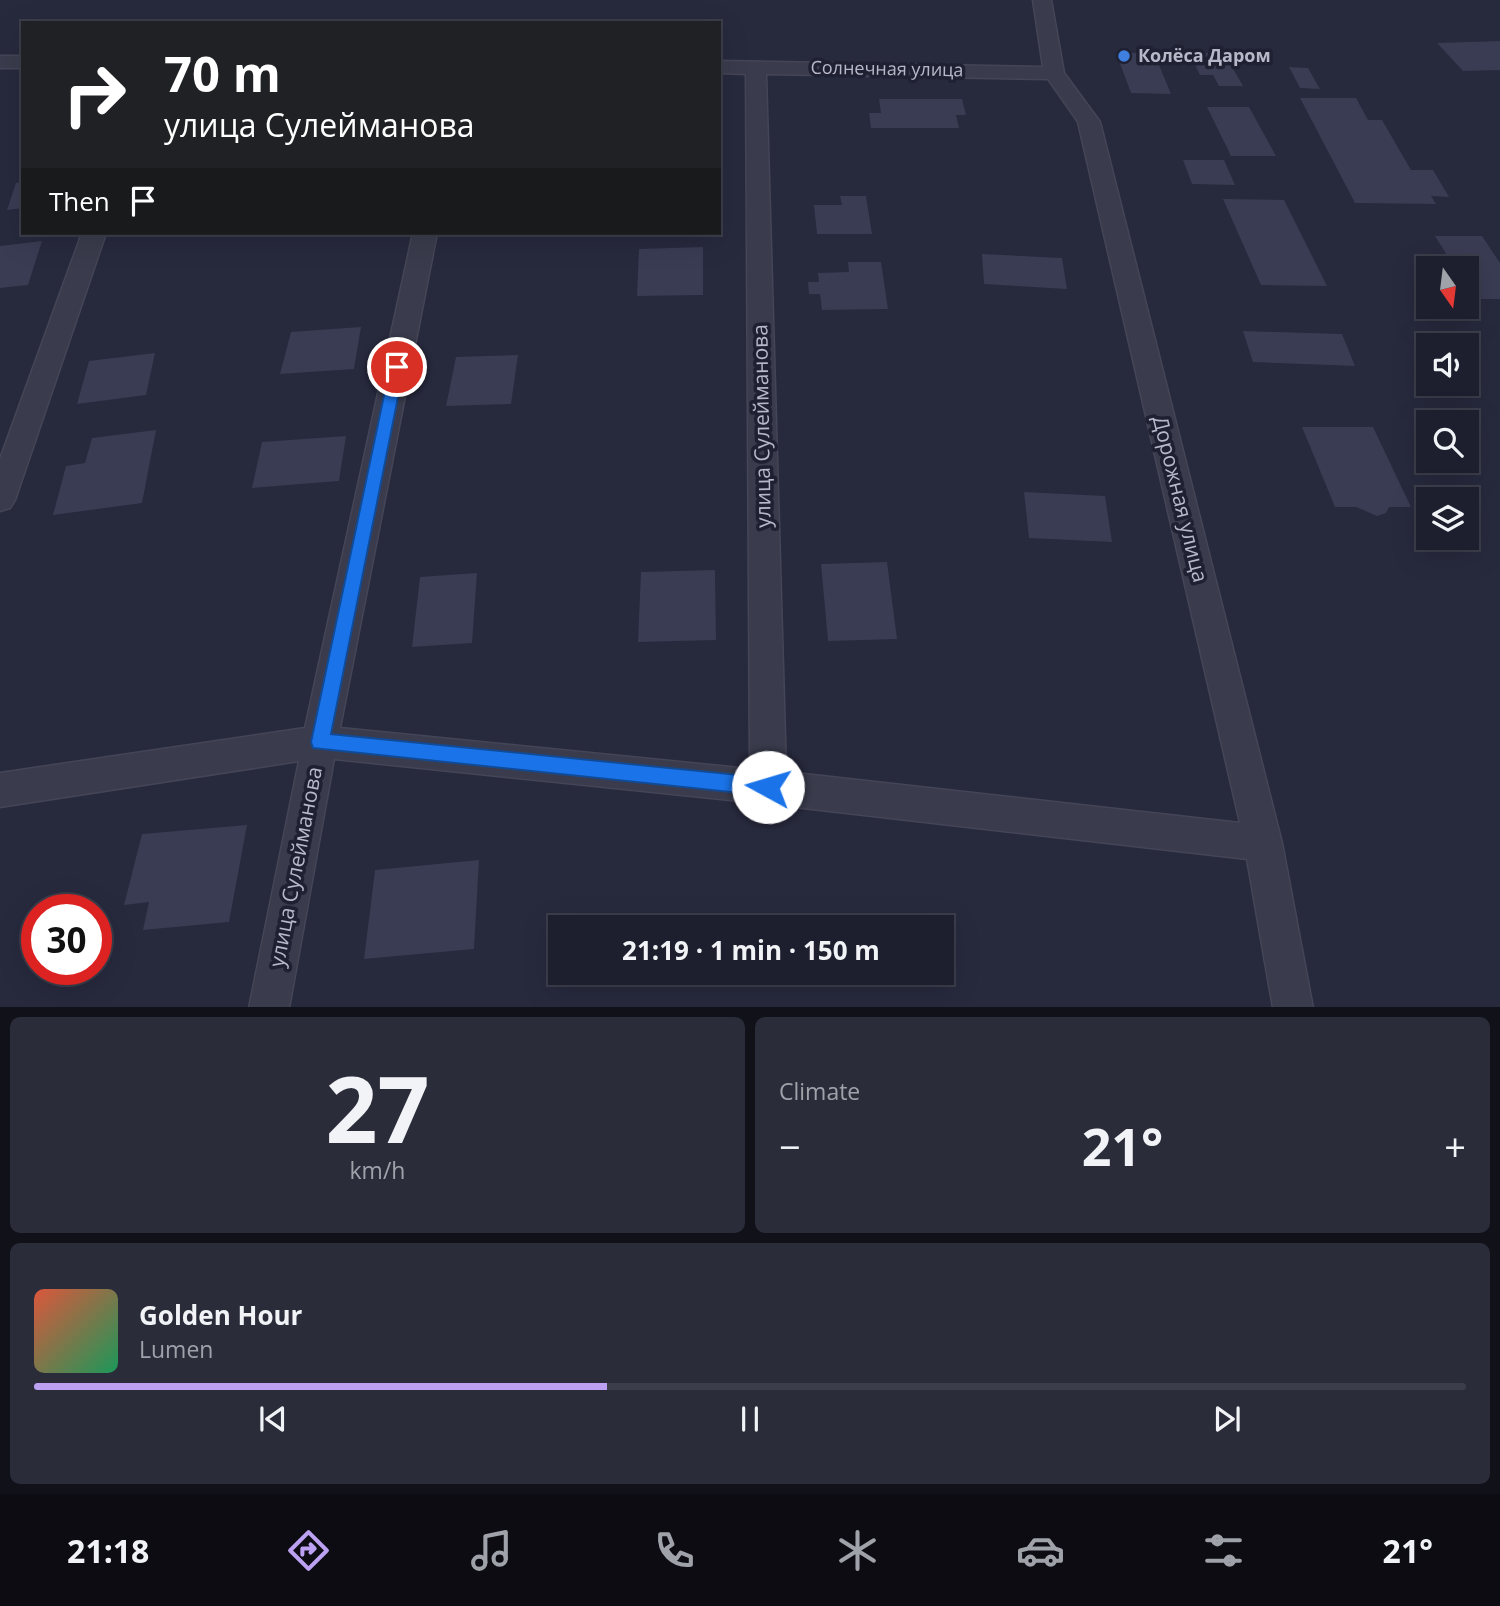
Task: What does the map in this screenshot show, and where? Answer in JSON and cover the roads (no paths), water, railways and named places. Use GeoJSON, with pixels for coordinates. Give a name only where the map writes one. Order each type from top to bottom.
{"type":"FeatureCollection","features":[{"type":"Feature","properties":{"kind":"street","name":"Дорожная улица"},"geometry":{"type":"LineString","coordinates":[[1042,0],[1054,73],[1089,122],[1264,843],[1293,1007]]}},
{"type":"Feature","properties":{"kind":"street"},"geometry":{"type":"LineString","coordinates":[[0,62],[21,62]]}},
{"type":"Feature","properties":{"kind":"street","name":"Солнечная улица"},"geometry":{"type":"LineString","coordinates":[[721,66],[1054,73]]}},
{"type":"Feature","properties":{"kind":"street","name":"улица Сулейманова"},"geometry":{"type":"LineString","coordinates":[[756,66],[768,787]]}},
{"type":"Feature","properties":{"kind":"street"},"geometry":{"type":"LineString","coordinates":[[0,500],[92,235]]}},
{"type":"Feature","properties":{"kind":"street","name":"улица Сулейманова"},"geometry":{"type":"LineString","coordinates":[[269,1007],[320,742],[425,235]]}},
{"type":"Feature","properties":{"kind":"street"},"geometry":{"type":"LineString","coordinates":[[0,790],[320,742],[768,787],[1264,843]]}},
{"type":"Feature","properties":{"kind":"place","name":"Колёса Даром"},"geometry":{"type":"Point","coordinates":[1124,56]}}]}
